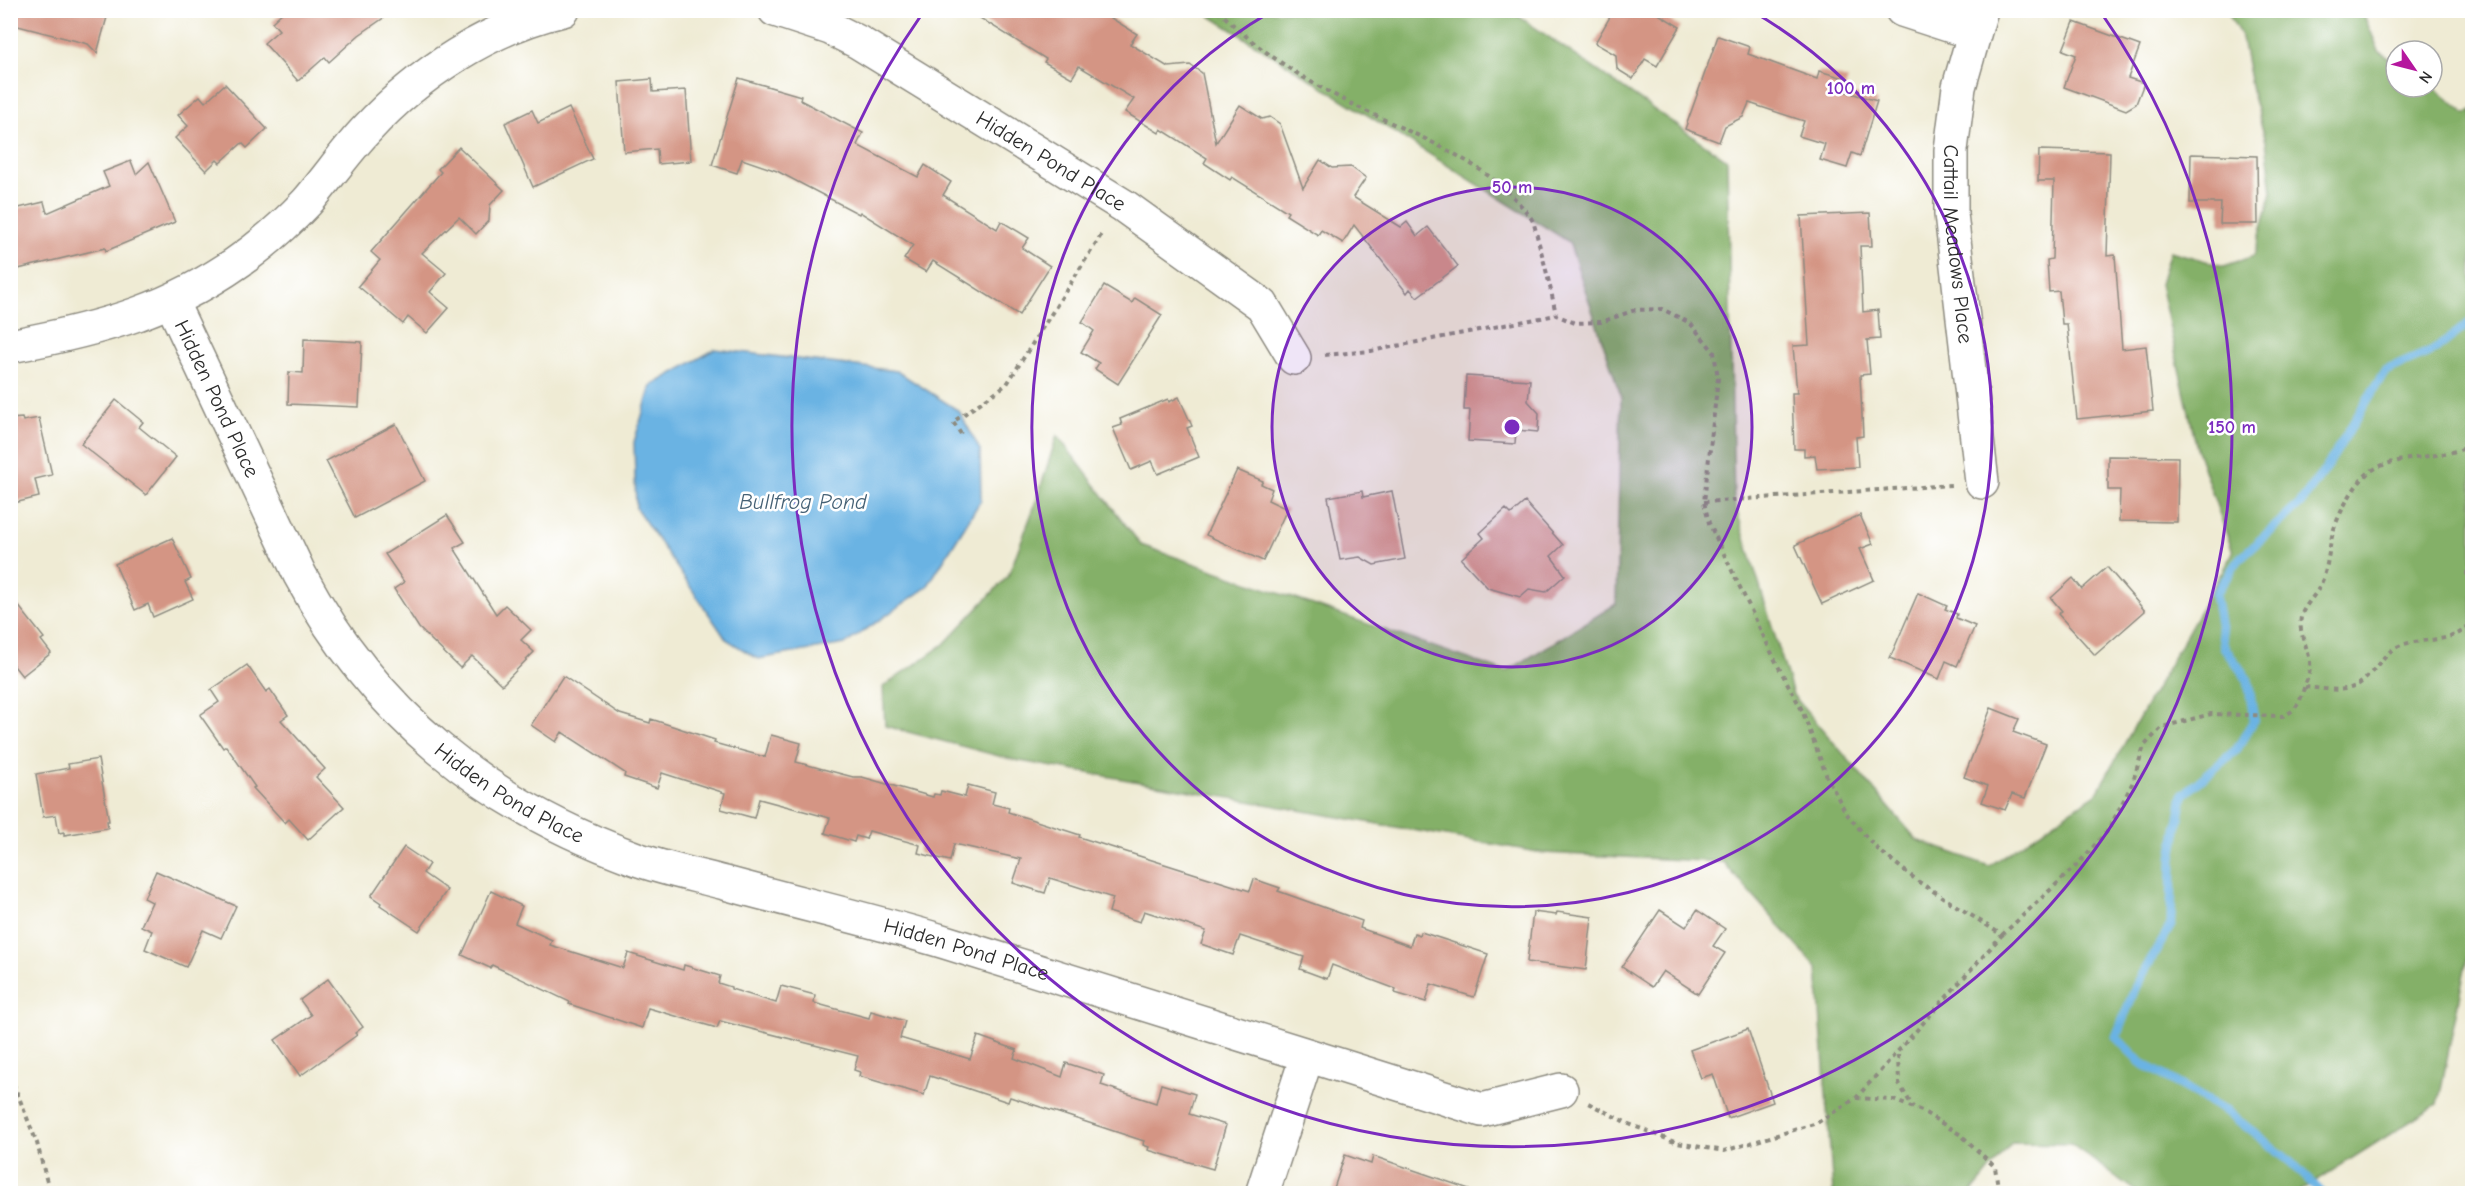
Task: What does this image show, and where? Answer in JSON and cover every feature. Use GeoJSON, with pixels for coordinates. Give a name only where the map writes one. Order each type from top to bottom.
{"type":"FeatureCollection","features":[{"type":"Feature","properties":{"kind":"street","name":"Hidden Pond Place"},"geometry":{"type":"LineString","coordinates":[[563,10],[506,30],[455,56],[409,89],[367,129],[305,204],[253,251],[201,285],[171,301],[300,575],[321,615],[358,668],[407,721],[455,762],[514,803],[570,833],[638,860],[941,941],[1482,1110],[1561,1090]]}},
{"type":"Feature","properties":{"kind":"street","name":"Hidden Pond Place"},"geometry":{"type":"LineString","coordinates":[[775,10],[830,28],[858,42],[1124,206],[1262,305],[1294,358]]}},
{"type":"Feature","properties":{"kind":"street"},"geometry":{"type":"LineString","coordinates":[[1902,10],[1977,22]]}},
{"type":"Feature","properties":{"kind":"street","name":"Cattail Meadows Place"},"geometry":{"type":"LineString","coordinates":[[1977,22],[1959,87],[1951,150],[1951,214],[1982,482]]}},
{"type":"Feature","properties":{"kind":"street"},"geometry":{"type":"LineString","coordinates":[[10,346],[116,323],[171,301]]}},
{"type":"Feature","properties":{"kind":"street"},"geometry":{"type":"LineString","coordinates":[[1262,1194],[1307,1056]]}},
{"type":"Feature","properties":{"kind":"path"},"geometry":{"type":"LineString","coordinates":[[1218,10],[1236,29],[1284,66],[1350,104],[1474,164],[1503,189],[1532,220],[1549,278],[1556,315]]}},
{"type":"Feature","properties":{"kind":"path"},"geometry":{"type":"LineString","coordinates":[[961,434],[953,422],[1007,384],[1110,222],[1124,206]]}},
{"type":"Feature","properties":{"kind":"path"},"geometry":{"type":"LineString","coordinates":[[1294,358],[1371,351],[1556,315],[1575,323],[1601,322],[1635,310],[1662,309],[1690,322],[1714,352],[1718,378],[1704,502],[1709,523],[1777,664],[1802,710],[1827,777],[1846,813],[1875,847],[1928,888],[2002,935]]}},
{"type":"Feature","properties":{"kind":"path"},"geometry":{"type":"LineString","coordinates":[[1561,1090],[1629,1124],[1677,1143],[1724,1151],[1817,1123],[1856,1098],[1898,1054],[2002,935],[2078,864],[2109,829],[2132,784],[2138,760],[2151,736],[2162,727],[2211,714],[2283,716],[2293,711],[2301,702],[2310,674],[2310,662],[2301,632],[2301,616],[2327,569],[2334,527],[2358,484],[2368,473],[2381,466],[2472,445]]}},
{"type":"Feature","properties":{"kind":"path"},"geometry":{"type":"LineString","coordinates":[[1704,502],[1982,482]]}},
{"type":"Feature","properties":{"kind":"path"},"geometry":{"type":"LineString","coordinates":[[2472,564],[2467,569],[2467,578],[2472,592]]}},
{"type":"Feature","properties":{"kind":"path"},"geometry":{"type":"LineString","coordinates":[[2305,687],[2346,689],[2356,685],[2367,678],[2397,647],[2458,634],[2470,624],[2472,618]]}},
{"type":"Feature","properties":{"kind":"path"},"geometry":{"type":"LineString","coordinates":[[1898,1054],[1899,1084],[1914,1108]]}},
{"type":"Feature","properties":{"kind":"path"},"geometry":{"type":"LineString","coordinates":[[10,1075],[37,1143],[50,1194]]}},
{"type":"Feature","properties":{"kind":"path"},"geometry":{"type":"LineString","coordinates":[[1856,1098],[1893,1100],[1914,1108],[1961,1135],[1995,1167],[1999,1194]]}},
{"type":"Feature","properties":{"kind":"green space"},"geometry":{"type":"Polygon","coordinates":[[[1202,11],[1511,11],[1727,160],[1734,502],[1793,695],[1917,840],[1989,866],[2096,794],[2233,552],[2198,453],[2160,284],[2170,251],[2224,266],[2254,256],[2272,192],[2266,141],[2253,96],[2242,38],[2227,11],[2362,11],[2379,51],[2384,55],[2384,99],[2444,99],[2444,96],[2466,114],[2472,110],[2472,933],[2438,1104],[2297,1193],[2138,1193],[2071,1144],[2012,1143],[1971,1193],[1833,1193],[1817,968],[1723,862],[1543,853],[1014,760],[885,726],[883,687],[944,644],[1008,576],[1035,505],[1057,435],[1141,545],[1506,672],[1616,604],[1621,396],[1569,242],[1202,11]]]}},
{"type":"Feature","properties":{"kind":"water","name":"Bullfrog Pond"},"geometry":{"type":"Polygon","coordinates":[[[715,349],[897,371],[959,411],[980,450],[981,500],[927,587],[845,644],[758,659],[726,639],[636,508],[634,442],[651,386],[715,349]]]}},
{"type":"Feature","properties":{"kind":"building"},"geometry":{"type":"Polygon","coordinates":[[[10,10],[109,10],[97,53],[88,44],[10,24],[10,10]]]}},
{"type":"Feature","properties":{"kind":"building"},"geometry":{"type":"Polygon","coordinates":[[[285,10],[395,10],[359,35],[329,62],[325,57],[298,81],[264,43],[279,30],[272,22],[285,10]]]}},
{"type":"Feature","properties":{"kind":"building"},"geometry":{"type":"Polygon","coordinates":[[[967,10],[1098,10],[1137,34],[1130,44],[1168,67],[1190,65],[1202,73],[1216,143],[1240,105],[1262,119],[1270,117],[1280,124],[1303,188],[1320,160],[1332,168],[1351,167],[1366,178],[1353,197],[1401,227],[1407,222],[1417,236],[1428,227],[1458,266],[1417,297],[1410,289],[1407,293],[1354,225],[1343,243],[1321,230],[1318,235],[1286,215],[1288,212],[1232,177],[1230,180],[1204,163],[1207,158],[1161,129],[1159,133],[1125,112],[1134,99],[1079,66],[1072,78],[1044,62],[1046,59],[967,10]]]}},
{"type":"Feature","properties":{"kind":"building"},"geometry":{"type":"Polygon","coordinates":[[[1614,10],[1652,10],[1680,27],[1657,66],[1645,59],[1633,79],[1617,69],[1616,55],[1595,43],[1614,10]]]}},
{"type":"Feature","properties":{"kind":"building"},"geometry":{"type":"Polygon","coordinates":[[[2074,22],[2140,46],[2128,78],[2144,83],[2136,104],[2126,110],[2064,87],[2076,55],[2063,50],[2074,22]]]}},
{"type":"Feature","properties":{"kind":"building"},"geometry":{"type":"Polygon","coordinates":[[[1718,36],[1750,47],[1748,54],[1817,79],[1819,71],[1848,79],[1844,91],[1877,101],[1860,156],[1852,153],[1847,168],[1820,160],[1825,144],[1799,136],[1804,121],[1749,103],[1743,117],[1725,126],[1719,142],[1685,129],[1718,36]]]}},
{"type":"Feature","properties":{"kind":"building"},"geometry":{"type":"Polygon","coordinates":[[[739,78],[801,96],[800,100],[863,133],[857,145],[918,177],[925,165],[951,182],[943,195],[997,229],[1001,221],[1029,238],[1022,248],[1050,266],[1019,315],[933,261],[926,272],[904,259],[913,245],[860,212],[859,214],[777,171],[742,159],[737,173],[712,165],[739,78]]]}},
{"type":"Feature","properties":{"kind":"building"},"geometry":{"type":"Polygon","coordinates":[[[652,79],[653,92],[686,90],[691,161],[658,164],[657,149],[624,152],[619,82],[652,79]]]}},
{"type":"Feature","properties":{"kind":"building"},"geometry":{"type":"Polygon","coordinates":[[[225,84],[267,129],[247,148],[242,143],[220,163],[217,160],[206,171],[175,138],[188,126],[178,115],[200,96],[205,102],[225,84]]]}},
{"type":"Feature","properties":{"kind":"building"},"geometry":{"type":"Polygon","coordinates":[[[569,108],[593,159],[533,187],[505,123],[532,110],[538,123],[569,108]]]}},
{"type":"Feature","properties":{"kind":"building"},"geometry":{"type":"Polygon","coordinates":[[[459,147],[504,190],[490,205],[489,220],[476,234],[459,217],[422,253],[446,273],[430,292],[449,308],[427,333],[408,317],[403,324],[358,286],[380,260],[371,252],[441,172],[438,169],[459,147]]]}},
{"type":"Feature","properties":{"kind":"building"},"geometry":{"type":"Polygon","coordinates":[[[2039,150],[2110,152],[2107,256],[2115,255],[2122,349],[2146,346],[2153,411],[2077,419],[2067,324],[2062,324],[2059,291],[2049,292],[2047,260],[2052,259],[2054,181],[2038,181],[2039,150]]]}},
{"type":"Feature","properties":{"kind":"building"},"geometry":{"type":"Polygon","coordinates":[[[2191,154],[2257,156],[2258,224],[2220,224],[2221,203],[2190,203],[2191,154]]]}},
{"type":"Feature","properties":{"kind":"building"},"geometry":{"type":"Polygon","coordinates":[[[131,161],[136,174],[149,162],[175,222],[106,251],[105,248],[10,271],[10,210],[44,202],[47,213],[109,186],[103,172],[131,161]]]}},
{"type":"Feature","properties":{"kind":"building"},"geometry":{"type":"Polygon","coordinates":[[[1870,213],[1872,246],[1860,246],[1863,312],[1878,310],[1880,339],[1867,340],[1870,374],[1860,375],[1863,436],[1856,437],[1858,467],[1817,469],[1815,455],[1804,456],[1804,449],[1794,449],[1792,393],[1797,393],[1793,346],[1809,345],[1801,216],[1870,213]]]}},
{"type":"Feature","properties":{"kind":"building"},"geometry":{"type":"Polygon","coordinates":[[[1104,286],[1132,303],[1135,298],[1162,315],[1118,384],[1095,369],[1099,363],[1081,352],[1094,331],[1082,322],[1104,286]]]}},
{"type":"Feature","properties":{"kind":"building"},"geometry":{"type":"Polygon","coordinates":[[[304,339],[362,342],[359,407],[288,404],[289,372],[303,373],[304,339]]]}},
{"type":"Feature","properties":{"kind":"building"},"geometry":{"type":"Polygon","coordinates":[[[1466,376],[1530,380],[1528,401],[1539,413],[1538,432],[1516,430],[1515,444],[1468,441],[1470,410],[1464,410],[1466,376]]]}},
{"type":"Feature","properties":{"kind":"building"},"geometry":{"type":"Polygon","coordinates":[[[1179,397],[1192,426],[1187,428],[1199,457],[1158,474],[1152,461],[1131,470],[1113,428],[1122,425],[1120,419],[1168,399],[1169,402],[1179,397]]]}},
{"type":"Feature","properties":{"kind":"building"},"geometry":{"type":"Polygon","coordinates":[[[116,400],[143,422],[139,427],[176,457],[146,495],[81,444],[116,400]]]}},
{"type":"Feature","properties":{"kind":"building"},"geometry":{"type":"Polygon","coordinates":[[[22,418],[23,421],[39,418],[52,475],[35,479],[39,497],[10,504],[10,419],[22,418]]]}},
{"type":"Feature","properties":{"kind":"building"},"geometry":{"type":"Polygon","coordinates":[[[396,424],[425,481],[355,518],[326,461],[396,424]]]}},
{"type":"Feature","properties":{"kind":"building"},"geometry":{"type":"Polygon","coordinates":[[[2108,456],[2178,457],[2177,522],[2119,521],[2120,490],[2108,490],[2108,456]]]}},
{"type":"Feature","properties":{"kind":"building"},"geometry":{"type":"Polygon","coordinates":[[[1237,470],[1263,481],[1261,484],[1272,489],[1268,500],[1287,509],[1263,561],[1206,535],[1237,470]]]}},
{"type":"Feature","properties":{"kind":"building"},"geometry":{"type":"Polygon","coordinates":[[[1362,491],[1363,497],[1392,491],[1405,559],[1374,565],[1360,557],[1340,560],[1328,497],[1362,491]]]}},
{"type":"Feature","properties":{"kind":"building"},"geometry":{"type":"Polygon","coordinates":[[[1525,502],[1563,545],[1551,556],[1565,575],[1546,592],[1529,589],[1520,597],[1488,588],[1461,559],[1484,538],[1480,533],[1506,509],[1511,514],[1525,502]]]}},
{"type":"Feature","properties":{"kind":"building"},"geometry":{"type":"Polygon","coordinates":[[[447,515],[465,542],[454,548],[496,614],[505,605],[531,630],[521,640],[534,652],[502,685],[472,656],[460,668],[419,628],[394,589],[404,582],[385,554],[447,515]]]}},
{"type":"Feature","properties":{"kind":"building"},"geometry":{"type":"Polygon","coordinates":[[[1860,515],[1873,544],[1860,549],[1874,580],[1822,604],[1795,545],[1860,515]]]}},
{"type":"Feature","properties":{"kind":"building"},"geometry":{"type":"Polygon","coordinates":[[[172,538],[191,579],[185,582],[193,599],[153,617],[148,604],[135,610],[115,564],[172,538]]]}},
{"type":"Feature","properties":{"kind":"building"},"geometry":{"type":"Polygon","coordinates":[[[2107,567],[2145,611],[2095,655],[2058,614],[2062,611],[2051,598],[2073,578],[2082,589],[2107,567]]]}},
{"type":"Feature","properties":{"kind":"building"},"geometry":{"type":"Polygon","coordinates":[[[1918,593],[1947,606],[1945,609],[1957,614],[1956,618],[1975,626],[1957,666],[1946,661],[1939,679],[1890,658],[1918,593]]]}},
{"type":"Feature","properties":{"kind":"building"},"geometry":{"type":"Polygon","coordinates":[[[10,595],[44,638],[41,640],[51,653],[22,676],[10,661],[10,595]]]}},
{"type":"Feature","properties":{"kind":"building"},"geometry":{"type":"Polygon","coordinates":[[[247,665],[266,692],[270,689],[288,715],[281,720],[325,769],[316,777],[344,807],[308,840],[289,819],[285,823],[253,788],[255,787],[226,746],[223,748],[200,715],[219,702],[211,690],[247,665]]]}},
{"type":"Feature","properties":{"kind":"building"},"geometry":{"type":"Polygon","coordinates":[[[563,676],[620,714],[650,723],[651,719],[715,740],[714,743],[765,757],[771,735],[801,743],[796,762],[853,777],[862,777],[933,797],[934,794],[940,795],[941,791],[965,797],[968,785],[995,792],[992,804],[1009,808],[1008,812],[1250,891],[1254,879],[1280,888],[1278,891],[1362,921],[1360,928],[1410,946],[1414,933],[1420,935],[1421,932],[1488,954],[1474,997],[1431,984],[1426,1002],[1395,993],[1396,989],[1332,965],[1327,979],[1300,969],[1304,957],[1240,936],[1233,955],[1201,944],[1206,931],[1144,911],[1140,922],[1109,912],[1113,898],[1050,878],[1045,893],[1013,883],[1021,859],[954,844],[950,861],[918,853],[920,845],[869,831],[866,839],[856,836],[854,842],[825,833],[830,818],[759,799],[754,818],[721,809],[725,793],[662,773],[657,788],[624,777],[625,773],[562,732],[556,742],[531,725],[563,676]]]}},
{"type":"Feature","properties":{"kind":"building"},"geometry":{"type":"Polygon","coordinates":[[[1991,708],[2019,719],[2013,732],[2046,744],[2025,798],[2012,794],[2005,810],[1982,802],[1988,786],[1964,777],[1991,708]]]}},
{"type":"Feature","properties":{"kind":"building"},"geometry":{"type":"Polygon","coordinates":[[[98,759],[109,821],[107,821],[108,828],[64,835],[64,832],[59,833],[56,815],[43,817],[36,774],[69,768],[68,764],[98,759]]]}},
{"type":"Feature","properties":{"kind":"building"},"geometry":{"type":"Polygon","coordinates":[[[404,847],[429,864],[423,873],[447,890],[419,931],[380,905],[381,903],[371,896],[404,847]]]}},
{"type":"Feature","properties":{"kind":"building"},"geometry":{"type":"Polygon","coordinates":[[[156,871],[236,906],[221,938],[203,930],[186,967],[145,949],[152,931],[141,926],[152,902],[144,898],[156,871]]]}},
{"type":"Feature","properties":{"kind":"building"},"geometry":{"type":"Polygon","coordinates":[[[491,891],[522,906],[515,923],[552,940],[550,945],[623,968],[628,953],[683,970],[684,965],[720,976],[718,983],[731,987],[731,989],[776,1003],[781,986],[815,995],[814,1003],[869,1018],[871,1011],[905,1021],[900,1038],[970,1059],[978,1036],[1017,1050],[1014,1058],[1062,1077],[1066,1063],[1104,1075],[1101,1085],[1156,1103],[1161,1084],[1195,1094],[1189,1114],[1226,1125],[1213,1169],[1148,1150],[1149,1147],[1143,1145],[1144,1141],[1010,1097],[1008,1102],[930,1076],[924,1095],[859,1076],[860,1072],[854,1070],[858,1056],[720,1021],[717,1028],[648,1008],[642,1028],[569,1004],[570,1002],[492,965],[490,968],[462,955],[491,891]]]}},
{"type":"Feature","properties":{"kind":"building"},"geometry":{"type":"Polygon","coordinates":[[[1660,910],[1686,927],[1697,910],[1725,929],[1713,946],[1725,953],[1698,994],[1663,971],[1652,987],[1622,967],[1660,910]]]}},
{"type":"Feature","properties":{"kind":"building"},"geometry":{"type":"Polygon","coordinates":[[[1533,912],[1556,915],[1557,912],[1592,917],[1586,970],[1527,962],[1533,912]]]}},
{"type":"Feature","properties":{"kind":"building"},"geometry":{"type":"Polygon","coordinates":[[[328,979],[363,1027],[355,1033],[357,1035],[300,1076],[275,1040],[311,1015],[300,1000],[328,979]]]}},
{"type":"Feature","properties":{"kind":"building"},"geometry":{"type":"Polygon","coordinates":[[[1748,1029],[1773,1102],[1728,1118],[1713,1074],[1701,1078],[1690,1050],[1748,1029]]]}},
{"type":"Feature","properties":{"kind":"building"},"geometry":{"type":"Polygon","coordinates":[[[1345,1155],[1371,1164],[1373,1156],[1469,1189],[1468,1194],[1332,1194],[1345,1155]]]}},
{"type":"Feature","properties":{"kind":"waterway"},"geometry":{"type":"LineString","coordinates":[[2323,1194],[2292,1163],[2229,1113],[2140,1062],[2116,1037],[2136,986],[2171,925],[2172,858],[2183,795],[2237,749],[2254,720],[2248,680],[2224,647],[2215,594],[2240,558],[2300,504],[2326,468],[2385,371],[2436,349],[2472,321]]}}]}
